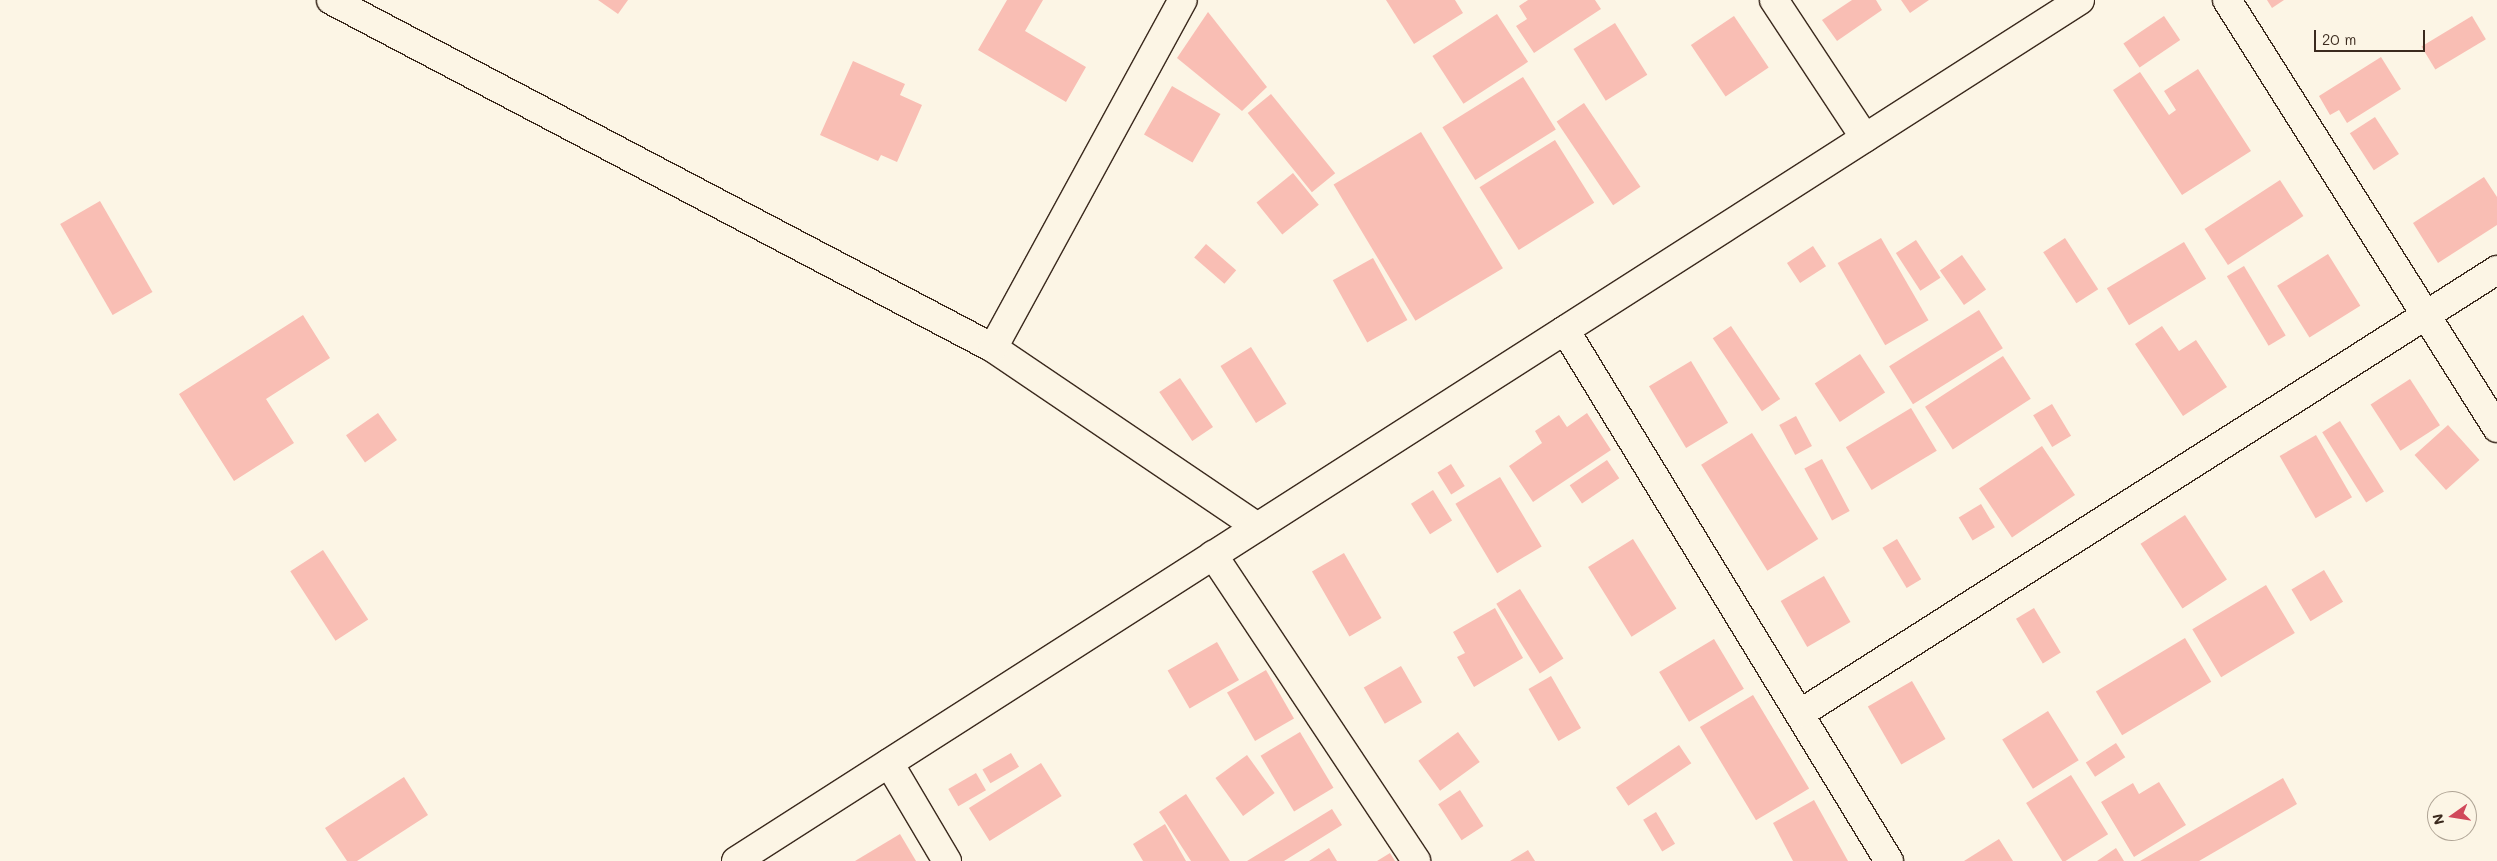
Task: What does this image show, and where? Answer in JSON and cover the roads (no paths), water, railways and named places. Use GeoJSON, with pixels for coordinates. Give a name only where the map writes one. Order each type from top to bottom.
{"type":"FeatureCollection","features":[{"type":"Feature","properties":{"kind":"street"},"geometry":{"type":"LineString","coordinates":[[331,0],[993,348],[1257,527]]}},
{"type":"Feature","properties":{"kind":"street"},"geometry":{"type":"LineString","coordinates":[[993,348],[1183,0]]}},
{"type":"Feature","properties":{"kind":"street"},"geometry":{"type":"LineString","coordinates":[[1774,0],[1865,138]]}},
{"type":"Feature","properties":{"kind":"street"},"geometry":{"type":"LineString","coordinates":[[736,861],[2080,0]]}},
{"type":"Feature","properties":{"kind":"street"},"geometry":{"type":"LineString","coordinates":[[2227,0],[2427,314],[2497,428]]}},
{"type":"Feature","properties":{"kind":"street"},"geometry":{"type":"LineString","coordinates":[[1801,713],[2497,270]]}},
{"type":"Feature","properties":{"kind":"street"},"geometry":{"type":"LineString","coordinates":[[1565,330],[1801,713],[1889,861]]}},
{"type":"Feature","properties":{"kind":"street"},"geometry":{"type":"LineString","coordinates":[[1214,555],[1416,861]]}},
{"type":"Feature","properties":{"kind":"street"},"geometry":{"type":"LineString","coordinates":[[889,763],[947,861]]}}]}
